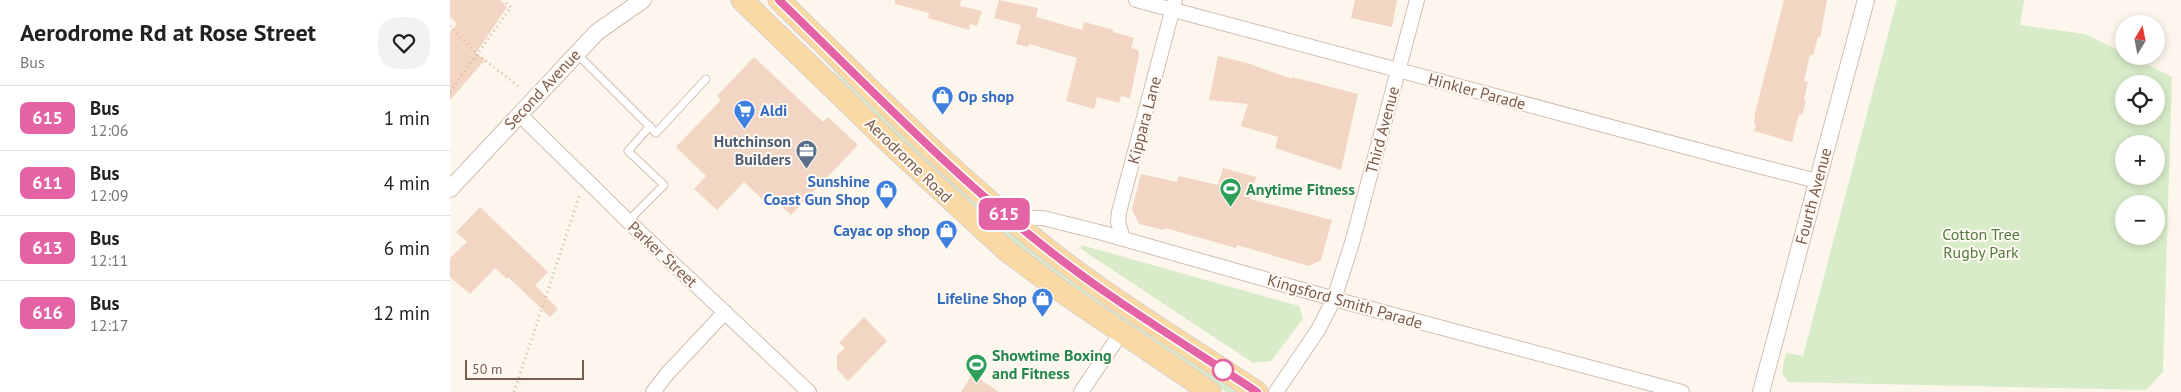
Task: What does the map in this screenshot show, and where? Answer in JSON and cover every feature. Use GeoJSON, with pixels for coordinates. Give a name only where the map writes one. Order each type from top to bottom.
{"type":"FeatureCollection","features":[{"type":"Feature","properties":{"kind":"main road","name":"Aerodrome Road"},"geometry":{"type":"LineString","coordinates":[[742,0],[983,230],[1032,271],[1210,392]]}},
{"type":"Feature","properties":{"kind":"main road","name":"Aerodrome Road"},"geometry":{"type":"LineString","coordinates":[[780,0],[928,145],[1008,217],[1052,253],[1095,284],[1257,392]]}},
{"type":"Feature","properties":{"kind":"street","name":"Second Avenue"},"geometry":{"type":"LineString","coordinates":[[450,189],[597,32],[643,0]]}},
{"type":"Feature","properties":{"kind":"street","name":"Hinkler Parade"},"geometry":{"type":"LineString","coordinates":[[1136,0],[1174,5],[1399,70],[1734,160],[1817,180]]}},
{"type":"Feature","properties":{"kind":"street","name":"Third Avenue"},"geometry":{"type":"LineString","coordinates":[[1276,392],[1318,330],[1334,299],[1352,242],[1417,0]]}},
{"type":"Feature","properties":{"kind":"street","name":"Fourth Avenue"},"geometry":{"type":"LineString","coordinates":[[1761,392],[1866,0]]}},
{"type":"Feature","properties":{"kind":"street","name":"Kippara Lane"},"geometry":{"type":"LineString","coordinates":[[1123,239],[1118,222],[1119,212],[1174,5]]}},
{"type":"Feature","properties":{"kind":"street","name":"Parker Street"},"geometry":{"type":"LineString","coordinates":[[520,114],[628,221],[809,392]]}},
{"type":"Feature","properties":{"kind":"street","name":"Kingsford Smith Parade"},"geometry":{"type":"LineString","coordinates":[[1008,217],[1043,218],[1334,299],[1682,392]]}},
{"type":"Feature","properties":{"kind":"street"},"geometry":{"type":"LineString","coordinates":[[653,392],[667,374],[725,312]]}},
{"type":"Feature","properties":{"kind":"street"},"geometry":{"type":"LineString","coordinates":[[1081,392],[1121,333]]}},
{"type":"Feature","properties":{"kind":"lane"},"geometry":{"type":"LineString","coordinates":[[576,53],[656,132],[706,79]]}},
{"type":"Feature","properties":{"kind":"lane"},"geometry":{"type":"LineString","coordinates":[[628,221],[664,185],[628,151],[650,126]]}},
{"type":"Feature","properties":{"kind":"path"},"geometry":{"type":"LineString","coordinates":[[450,92],[511,7],[504,0]]}},
{"type":"Feature","properties":{"kind":"path"},"geometry":{"type":"LineString","coordinates":[[450,26],[478,55],[518,86]]}},
{"type":"Feature","properties":{"kind":"path"},"geometry":{"type":"LineString","coordinates":[[514,392],[580,194]]}},
{"type":"Feature","properties":{"kind":"green space","name":"Cotton Tree Rugby Park"},"geometry":{"type":"Polygon","coordinates":[[[1897,0],[2024,0],[2020,25],[2085,34],[2115,49],[2115,65],[2148,65],[2172,77],[2163,372],[2146,390],[1788,382],[1782,373],[1786,353],[1803,356],[1897,0]]]}},
{"type":"Feature","properties":{"kind":"green space"},"geometry":{"type":"Polygon","coordinates":[[[830,58],[977,197],[1247,392],[1226,392],[1034,260],[955,192],[849,90],[825,61],[830,58]]]}},
{"type":"Feature","properties":{"kind":"green space"},"geometry":{"type":"Polygon","coordinates":[[[1081,245],[1299,306],[1303,319],[1271,361],[1253,363],[1081,249],[1081,245]]]}},
{"type":"Feature","properties":{"kind":"building"},"geometry":{"type":"Polygon","coordinates":[[[450,0],[500,0],[507,7],[476,53],[485,60],[450,100],[450,32],[457,24],[450,17],[450,0]]]}},
{"type":"Feature","properties":{"kind":"building"},"geometry":{"type":"Polygon","coordinates":[[[895,0],[961,0],[960,6],[982,11],[977,26],[970,24],[969,30],[928,18],[929,13],[895,4],[895,0]]]}},
{"type":"Feature","properties":{"kind":"building"},"geometry":{"type":"Polygon","coordinates":[[[999,0],[1038,8],[1036,17],[1082,30],[1084,22],[1114,30],[1113,32],[1134,38],[1131,48],[1138,50],[1139,56],[1130,98],[1121,96],[1119,103],[1097,97],[1094,109],[1066,101],[1077,58],[1029,44],[1028,47],[1016,44],[1021,25],[994,18],[999,0]]]}},
{"type":"Feature","properties":{"kind":"building"},"geometry":{"type":"Polygon","coordinates":[[[1355,0],[1397,0],[1392,27],[1351,18],[1355,0]]]}},
{"type":"Feature","properties":{"kind":"building"},"geometry":{"type":"Polygon","coordinates":[[[1784,0],[1827,0],[1820,38],[1818,37],[1813,55],[1810,55],[1804,81],[1808,82],[1804,100],[1806,101],[1802,115],[1799,114],[1792,142],[1754,131],[1756,124],[1754,123],[1754,117],[1784,0]]]}},
{"type":"Feature","properties":{"kind":"building"},"geometry":{"type":"Polygon","coordinates":[[[1218,56],[1247,63],[1292,79],[1292,77],[1358,94],[1341,170],[1275,148],[1278,137],[1241,126],[1248,104],[1209,100],[1218,56]]]}},
{"type":"Feature","properties":{"kind":"building","name":"Aldi"},"geometry":{"type":"Polygon","coordinates":[[[754,57],[823,122],[828,117],[858,145],[791,215],[771,197],[765,202],[744,182],[717,210],[694,189],[706,176],[676,147],[721,100],[717,96],[754,57]]]}},
{"type":"Feature","properties":{"kind":"building"},"geometry":{"type":"Polygon","coordinates":[[[1223,168],[1256,177],[1250,199],[1332,220],[1321,260],[1309,266],[1237,245],[1236,248],[1165,228],[1164,230],[1139,224],[1132,209],[1141,174],[1177,182],[1179,176],[1218,185],[1223,168]]]}},
{"type":"Feature","properties":{"kind":"building"},"geometry":{"type":"Polygon","coordinates":[[[480,207],[548,272],[535,285],[558,309],[550,317],[508,277],[507,279],[495,268],[470,294],[450,277],[450,258],[467,242],[456,232],[480,207]]]}},
{"type":"Feature","properties":{"kind":"building"},"geometry":{"type":"Polygon","coordinates":[[[864,317],[887,341],[848,381],[837,369],[837,355],[845,348],[839,343],[864,317]]]}},
{"type":"Feature","properties":{"kind":"building","name":"Showtime Boxing and Fitness"},"geometry":{"type":"Polygon","coordinates":[[[972,374],[999,392],[961,392],[972,374]]]}},
{"type":"Feature","properties":{"kind":"bus line","name":"615"},"geometry":{"type":"LineString","coordinates":[[779,0],[928,145],[1008,217],[1052,253],[1095,284],[1257,392]]}},
{"type":"Feature","properties":{"kind":"place","name":"Op shop"},"geometry":{"type":"Point","coordinates":[942,115]}},
{"type":"Feature","properties":{"kind":"place","name":"Aldi"},"geometry":{"type":"Point","coordinates":[744,129]}},
{"type":"Feature","properties":{"kind":"place","name":"Hutchinson Builders"},"geometry":{"type":"Point","coordinates":[807,169]}},
{"type":"Feature","properties":{"kind":"place","name":"Anytime Fitness"},"geometry":{"type":"Point","coordinates":[1230,208]}},
{"type":"Feature","properties":{"kind":"place","name":"Sunshine Coast Gun Shop"},"geometry":{"type":"Point","coordinates":[886,209]}},
{"type":"Feature","properties":{"kind":"place","name":"Cayac op shop"},"geometry":{"type":"Point","coordinates":[946,249]}},
{"type":"Feature","properties":{"kind":"place","name":"Lifeline Shop"},"geometry":{"type":"Point","coordinates":[1043,317]}},
{"type":"Feature","properties":{"kind":"place","name":"Showtime Boxing and Fitness"},"geometry":{"type":"Point","coordinates":[976,383]}}]}
